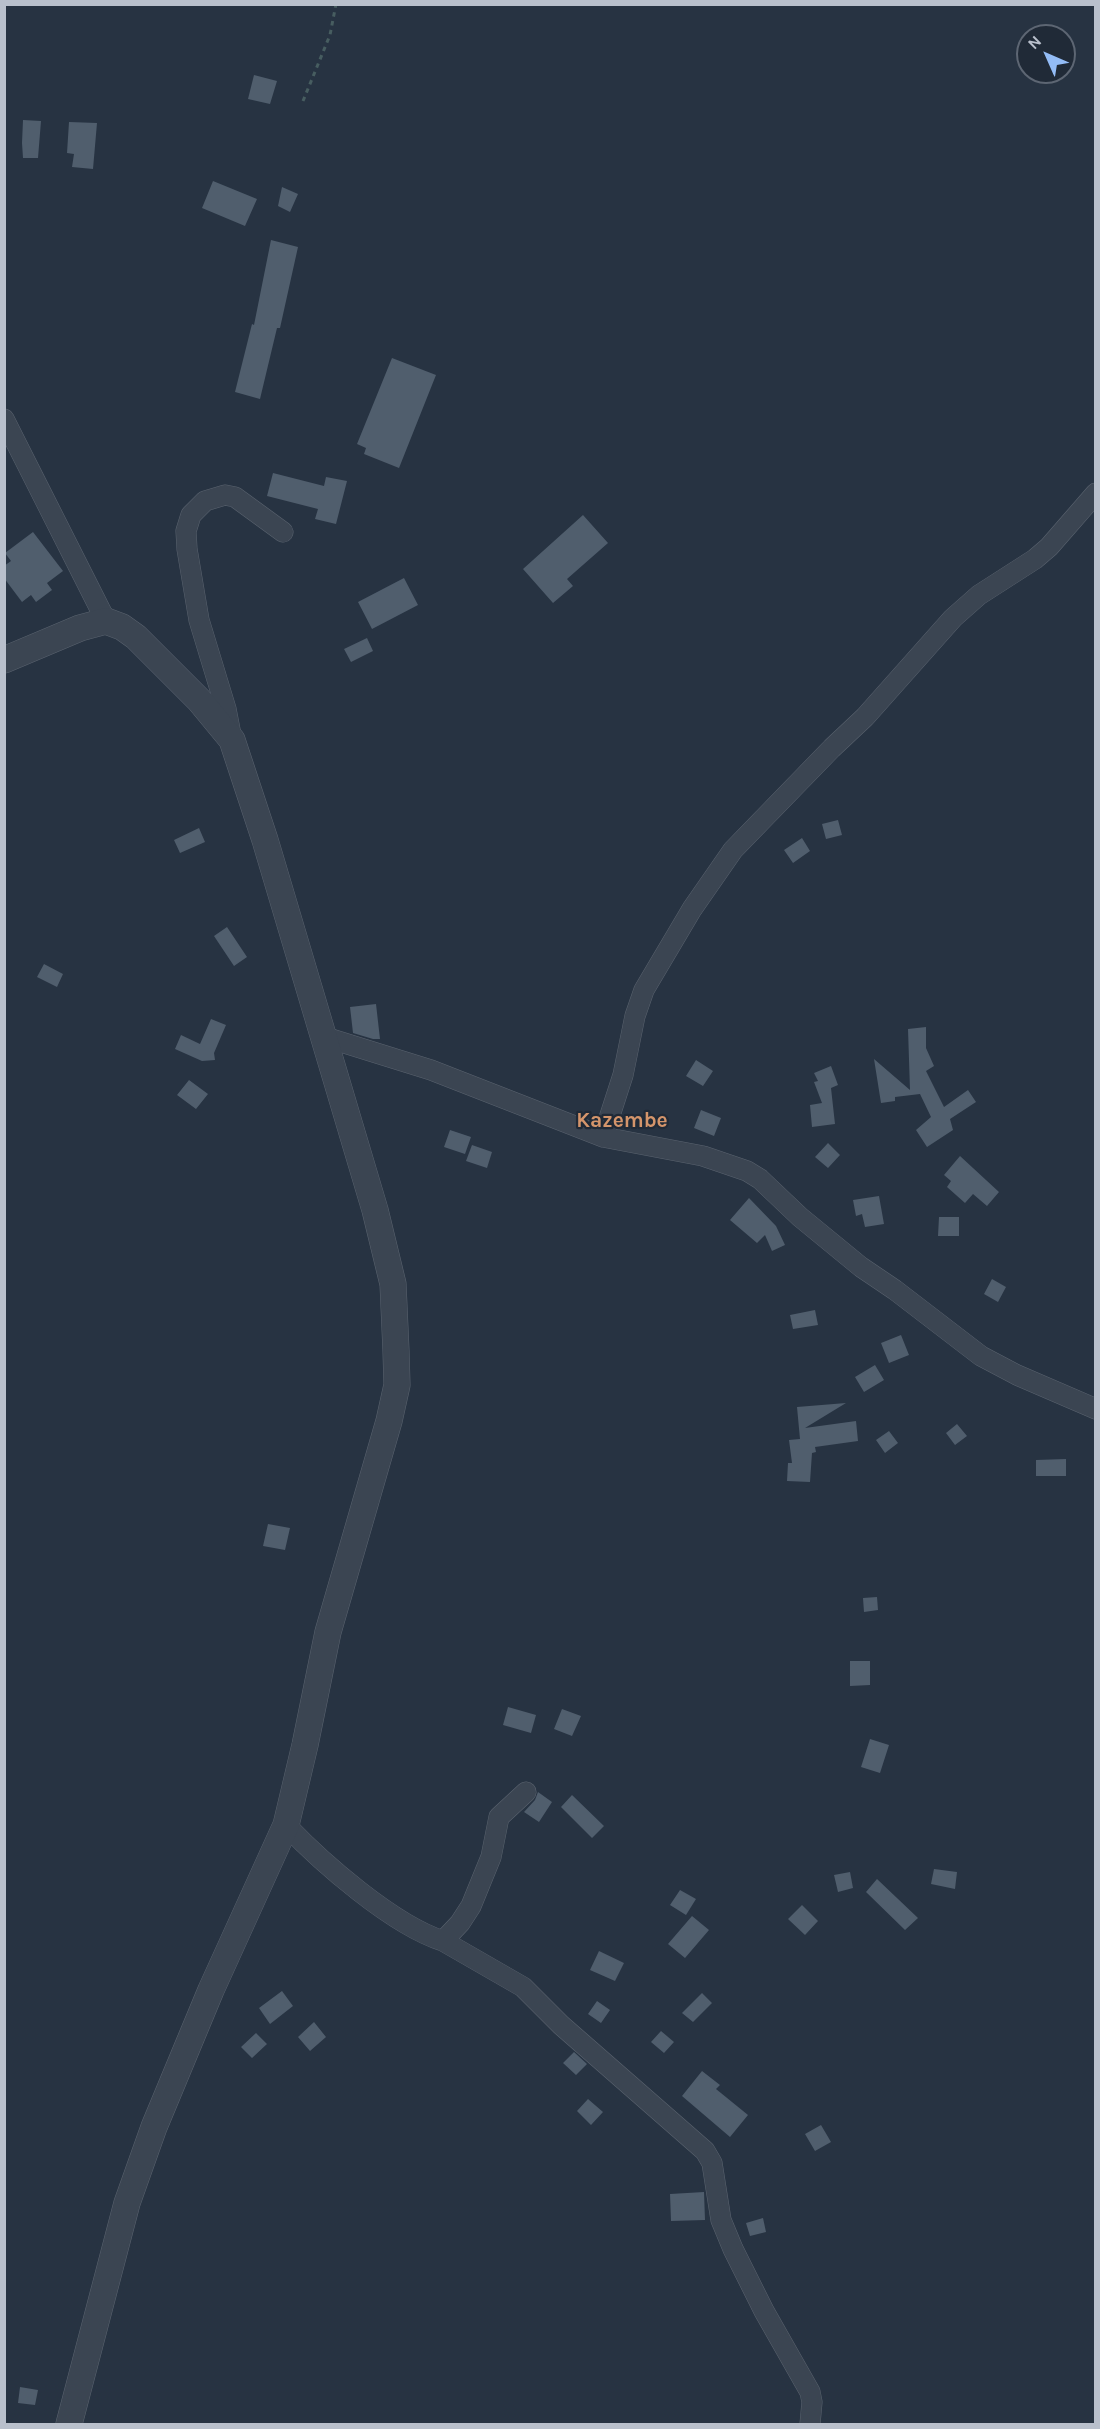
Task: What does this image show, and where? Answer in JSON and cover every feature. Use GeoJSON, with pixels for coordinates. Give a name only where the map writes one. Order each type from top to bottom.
{"type":"FeatureCollection","features":[{"type":"Feature","properties":{"kind":"street"},"geometry":{"type":"LineString","coordinates":[[4,419],[106,621]]}},
{"type":"Feature","properties":{"kind":"street"},"geometry":{"type":"LineString","coordinates":[[603,1137],[623,1075],[634,1016],[644,990],[664,953],[733,850],[824,755],[865,717],[953,618],[979,595],[1035,559],[1095,493]]}},
{"type":"Feature","properties":{"kind":"street"},"geometry":{"type":"LineString","coordinates":[[69,2424],[87,2349],[131,2192],[154,2127],[212,1989],[286,1825],[303,1756],[328,1632],[389,1421],[397,1384],[393,1284],[375,1210],[265,840],[231,740],[226,709],[199,620],[187,549],[186,531],[191,515],[205,501],[225,495],[235,497],[283,532]]}},
{"type":"Feature","properties":{"kind":"street"},"geometry":{"type":"LineString","coordinates":[[4,660],[80,628],[106,621],[122,627],[136,637],[199,700],[231,740]]}},
{"type":"Feature","properties":{"kind":"street"},"geometry":{"type":"LineString","coordinates":[[325,1037],[431,1070],[603,1137],[704,1156],[747,1171],[760,1179],[800,1217],[861,1267],[922,1310],[981,1356],[1017,1375],[1095,1409]]}},
{"type":"Feature","properties":{"kind":"street"},"geometry":{"type":"LineString","coordinates":[[443,1941],[460,1923],[471,1906],[491,1857],[499,1817],[526,1792]]}},
{"type":"Feature","properties":{"kind":"street"},"geometry":{"type":"LineString","coordinates":[[286,1825],[321,1860],[378,1904],[422,1933],[443,1941],[523,1987],[561,2025],[705,2151],[712,2163],[721,2220],[733,2249],[764,2311],[810,2392],[812,2402],[810,2424]]}},
{"type":"Feature","properties":{"kind":"path"},"geometry":{"type":"LineString","coordinates":[[303,101],[330,34],[336,4]]}},
{"type":"Feature","properties":{"kind":"building"},"geometry":{"type":"Polygon","coordinates":[[[254,75],[277,81],[270,104],[248,99],[254,75]]]}},
{"type":"Feature","properties":{"kind":"building"},"geometry":{"type":"Polygon","coordinates":[[[23,120],[41,121],[38,158],[23,158],[23,120]]]}},
{"type":"Feature","properties":{"kind":"building"},"geometry":{"type":"Polygon","coordinates":[[[69,122],[97,123],[93,169],[72,167],[74,154],[67,153],[69,122]]]}},
{"type":"Feature","properties":{"kind":"building"},"geometry":{"type":"Polygon","coordinates":[[[213,181],[257,199],[245,226],[202,208],[213,181]]]}},
{"type":"Feature","properties":{"kind":"building"},"geometry":{"type":"Polygon","coordinates":[[[282,187],[298,194],[290,212],[278,206],[282,187]]]}},
{"type":"Feature","properties":{"kind":"building"},"geometry":{"type":"Polygon","coordinates":[[[271,240],[298,247],[280,328],[277,328],[260,399],[235,392],[252,324],[254,325],[271,240]]]}},
{"type":"Feature","properties":{"kind":"building"},"geometry":{"type":"Polygon","coordinates":[[[392,358],[436,375],[399,468],[364,454],[366,448],[357,444],[392,358]]]}},
{"type":"Feature","properties":{"kind":"building"},"geometry":{"type":"Polygon","coordinates":[[[273,473],[324,486],[326,477],[347,481],[336,524],[315,519],[318,509],[267,496],[273,473]]]}},
{"type":"Feature","properties":{"kind":"building"},"geometry":{"type":"Polygon","coordinates":[[[583,515],[608,543],[567,579],[573,586],[553,603],[523,569],[583,515]]]}},
{"type":"Feature","properties":{"kind":"building"},"geometry":{"type":"Polygon","coordinates":[[[33,532],[63,571],[47,583],[52,590],[36,602],[31,595],[22,602],[4,578],[4,566],[11,561],[5,553],[33,532]]]}},
{"type":"Feature","properties":{"kind":"building"},"geometry":{"type":"Polygon","coordinates":[[[404,578],[418,605],[372,629],[358,602],[404,578]]]}},
{"type":"Feature","properties":{"kind":"building"},"geometry":{"type":"Polygon","coordinates":[[[367,638],[373,651],[351,662],[344,649],[367,638]]]}},
{"type":"Feature","properties":{"kind":"building"},"geometry":{"type":"Polygon","coordinates":[[[838,820],[842,835],[826,839],[822,824],[838,820]]]}},
{"type":"Feature","properties":{"kind":"building"},"geometry":{"type":"Polygon","coordinates":[[[199,828],[205,842],[180,853],[174,840],[199,828]]]}},
{"type":"Feature","properties":{"kind":"building"},"geometry":{"type":"Polygon","coordinates":[[[802,838],[810,851],[793,863],[784,850],[802,838]]]}},
{"type":"Feature","properties":{"kind":"building"},"geometry":{"type":"Polygon","coordinates":[[[227,927],[247,957],[234,966],[214,936],[227,927]]]}},
{"type":"Feature","properties":{"kind":"building"},"geometry":{"type":"Polygon","coordinates":[[[44,964],[63,974],[57,987],[37,977],[44,964]]]}},
{"type":"Feature","properties":{"kind":"building"},"geometry":{"type":"Polygon","coordinates":[[[376,1004],[380,1039],[353,1033],[350,1007],[376,1004]]]}},
{"type":"Feature","properties":{"kind":"building"},"geometry":{"type":"Polygon","coordinates":[[[211,1019],[226,1025],[214,1053],[215,1060],[202,1061],[175,1049],[181,1035],[200,1044],[211,1019]]]}},
{"type":"Feature","properties":{"kind":"building"},"geometry":{"type":"Polygon","coordinates":[[[926,1027],[926,1048],[934,1066],[926,1071],[944,1107],[968,1090],[976,1102],[950,1119],[953,1130],[927,1147],[916,1130],[931,1117],[920,1094],[895,1097],[895,1101],[881,1103],[874,1059],[910,1090],[908,1029],[926,1027]]]}},
{"type":"Feature","properties":{"kind":"building"},"geometry":{"type":"Polygon","coordinates":[[[696,1060],[713,1071],[703,1086],[686,1076],[696,1060]]]}},
{"type":"Feature","properties":{"kind":"building"},"geometry":{"type":"Polygon","coordinates":[[[831,1066],[838,1085],[831,1088],[835,1124],[812,1127],[810,1105],[822,1103],[814,1082],[818,1081],[814,1073],[831,1066]]]}},
{"type":"Feature","properties":{"kind":"building"},"geometry":{"type":"Polygon","coordinates":[[[189,1080],[208,1094],[196,1109],[177,1095],[189,1080]]]}},
{"type":"Feature","properties":{"kind":"building"},"geometry":{"type":"Polygon","coordinates":[[[701,1110],[721,1118],[714,1136],[694,1128],[701,1110]]]}},
{"type":"Feature","properties":{"kind":"building"},"geometry":{"type":"Polygon","coordinates":[[[450,1130],[471,1137],[465,1154],[444,1147],[450,1130]]]}},
{"type":"Feature","properties":{"kind":"building"},"geometry":{"type":"Polygon","coordinates":[[[828,1143],[840,1155],[828,1168],[815,1157],[828,1143]]]}},
{"type":"Feature","properties":{"kind":"building"},"geometry":{"type":"Polygon","coordinates":[[[472,1145],[492,1152],[487,1168],[466,1161],[472,1145]]]}},
{"type":"Feature","properties":{"kind":"building"},"geometry":{"type":"Polygon","coordinates":[[[960,1156],[999,1192],[987,1206],[973,1194],[965,1203],[947,1187],[951,1181],[944,1175],[960,1156]]]}},
{"type":"Feature","properties":{"kind":"building"},"geometry":{"type":"Polygon","coordinates":[[[879,1196],[884,1224],[865,1227],[862,1214],[856,1216],[853,1200],[879,1196]]]}},
{"type":"Feature","properties":{"kind":"building"},"geometry":{"type":"Polygon","coordinates":[[[749,1198],[776,1226],[785,1245],[772,1251],[765,1235],[757,1243],[730,1220],[749,1198]]]}},
{"type":"Feature","properties":{"kind":"building"},"geometry":{"type":"Polygon","coordinates":[[[939,1217],[959,1217],[959,1236],[938,1236],[939,1217]]]}},
{"type":"Feature","properties":{"kind":"building"},"geometry":{"type":"Polygon","coordinates":[[[992,1279],[1006,1287],[998,1302],[984,1294],[992,1279]]]}},
{"type":"Feature","properties":{"kind":"building"},"geometry":{"type":"Polygon","coordinates":[[[815,1310],[818,1325],[793,1329],[790,1315],[815,1310]]]}},
{"type":"Feature","properties":{"kind":"building"},"geometry":{"type":"Polygon","coordinates":[[[901,1335],[909,1355],[889,1363],[881,1343],[901,1335]]]}},
{"type":"Feature","properties":{"kind":"building"},"geometry":{"type":"Polygon","coordinates":[[[875,1365],[884,1380],[864,1392],[855,1377],[875,1365]]]}},
{"type":"Feature","properties":{"kind":"building"},"geometry":{"type":"Polygon","coordinates":[[[846,1403],[805,1428],[856,1421],[858,1441],[815,1447],[816,1452],[812,1453],[810,1482],[787,1481],[788,1463],[792,1463],[789,1440],[800,1439],[797,1407],[846,1403]]]}},
{"type":"Feature","properties":{"kind":"building"},"geometry":{"type":"Polygon","coordinates":[[[957,1424],[967,1436],[955,1445],[946,1433],[957,1424]]]}},
{"type":"Feature","properties":{"kind":"building"},"geometry":{"type":"Polygon","coordinates":[[[889,1431],[898,1443],[885,1453],[876,1440],[889,1431]]]}},
{"type":"Feature","properties":{"kind":"building"},"geometry":{"type":"Polygon","coordinates":[[[1066,1459],[1066,1476],[1036,1476],[1036,1460],[1066,1459]]]}},
{"type":"Feature","properties":{"kind":"building"},"geometry":{"type":"Polygon","coordinates":[[[268,1524],[290,1528],[285,1550],[263,1546],[268,1524]]]}},
{"type":"Feature","properties":{"kind":"building"},"geometry":{"type":"Polygon","coordinates":[[[877,1597],[878,1610],[864,1612],[863,1598],[877,1597]]]}},
{"type":"Feature","properties":{"kind":"building"},"geometry":{"type":"Polygon","coordinates":[[[850,1661],[870,1661],[870,1685],[850,1686],[850,1661]]]}},
{"type":"Feature","properties":{"kind":"building"},"geometry":{"type":"Polygon","coordinates":[[[508,1707],[536,1715],[531,1733],[503,1725],[508,1707]]]}},
{"type":"Feature","properties":{"kind":"building"},"geometry":{"type":"Polygon","coordinates":[[[562,1709],[581,1716],[572,1736],[554,1729],[562,1709]]]}},
{"type":"Feature","properties":{"kind":"building"},"geometry":{"type":"Polygon","coordinates":[[[870,1739],[889,1745],[880,1773],[861,1767],[870,1739]]]}},
{"type":"Feature","properties":{"kind":"building"},"geometry":{"type":"Polygon","coordinates":[[[538,1792],[552,1802],[539,1822],[524,1812],[535,1800],[538,1792]]]}},
{"type":"Feature","properties":{"kind":"building"},"geometry":{"type":"Polygon","coordinates":[[[572,1795],[604,1826],[592,1838],[561,1807],[572,1795]]]}},
{"type":"Feature","properties":{"kind":"building"},"geometry":{"type":"Polygon","coordinates":[[[934,1869],[957,1872],[955,1889],[931,1884],[934,1869]]]}},
{"type":"Feature","properties":{"kind":"building"},"geometry":{"type":"Polygon","coordinates":[[[850,1872],[853,1888],[838,1892],[834,1875],[850,1872]]]}},
{"type":"Feature","properties":{"kind":"building"},"geometry":{"type":"Polygon","coordinates":[[[877,1879],[918,1918],[905,1930],[866,1892],[877,1879]]]}},
{"type":"Feature","properties":{"kind":"building"},"geometry":{"type":"Polygon","coordinates":[[[680,1890],[696,1899],[686,1915],[670,1905],[680,1890]]]}},
{"type":"Feature","properties":{"kind":"building"},"geometry":{"type":"Polygon","coordinates":[[[802,1905],[818,1921],[805,1935],[788,1919],[802,1905]]]}},
{"type":"Feature","properties":{"kind":"building"},"geometry":{"type":"Polygon","coordinates":[[[692,1916],[709,1930],[685,1958],[668,1944],[692,1916]]]}},
{"type":"Feature","properties":{"kind":"building"},"geometry":{"type":"Polygon","coordinates":[[[599,1951],[624,1963],[615,1981],[590,1970],[599,1951]]]}},
{"type":"Feature","properties":{"kind":"building"},"geometry":{"type":"Polygon","coordinates":[[[282,1991],[293,2006],[270,2024],[259,2008],[282,1991]]]}},
{"type":"Feature","properties":{"kind":"building"},"geometry":{"type":"Polygon","coordinates":[[[702,1993],[712,2003],[693,2022],[682,2013],[702,1993]]]}},
{"type":"Feature","properties":{"kind":"building"},"geometry":{"type":"Polygon","coordinates":[[[597,2001],[610,2010],[601,2023],[588,2014],[597,2001]]]}},
{"type":"Feature","properties":{"kind":"building"},"geometry":{"type":"Polygon","coordinates":[[[314,2022],[326,2037],[310,2051],[298,2037],[314,2022]]]}},
{"type":"Feature","properties":{"kind":"building"},"geometry":{"type":"Polygon","coordinates":[[[661,2031],[674,2042],[664,2053],[651,2042],[661,2031]]]}},
{"type":"Feature","properties":{"kind":"building"},"geometry":{"type":"Polygon","coordinates":[[[256,2033],[267,2044],[252,2058],[241,2047],[256,2033]]]}},
{"type":"Feature","properties":{"kind":"building"},"geometry":{"type":"Polygon","coordinates":[[[574,2052],[587,2064],[576,2075],[563,2063],[574,2052]]]}},
{"type":"Feature","properties":{"kind":"building"},"geometry":{"type":"Polygon","coordinates":[[[702,2071],[720,2085],[716,2089],[748,2115],[730,2137],[682,2096],[702,2071]]]}},
{"type":"Feature","properties":{"kind":"building"},"geometry":{"type":"Polygon","coordinates":[[[588,2099],[603,2112],[591,2125],[577,2111],[588,2099]]]}},
{"type":"Feature","properties":{"kind":"building"},"geometry":{"type":"Polygon","coordinates":[[[821,2125],[831,2142],[815,2151],[805,2134],[821,2125]]]}},
{"type":"Feature","properties":{"kind":"building"},"geometry":{"type":"Polygon","coordinates":[[[704,2192],[705,2220],[671,2221],[670,2194],[704,2192]]]}},
{"type":"Feature","properties":{"kind":"building"},"geometry":{"type":"Polygon","coordinates":[[[763,2218],[766,2232],[750,2236],[746,2223],[763,2218]]]}},
{"type":"Feature","properties":{"kind":"building"},"geometry":{"type":"Polygon","coordinates":[[[20,2387],[38,2390],[35,2405],[18,2403],[20,2387]]]}},
{"type":"Feature","properties":{"kind":"district","name":"Kazembe"},"geometry":{"type":"Point","coordinates":[622,1121]}}]}
